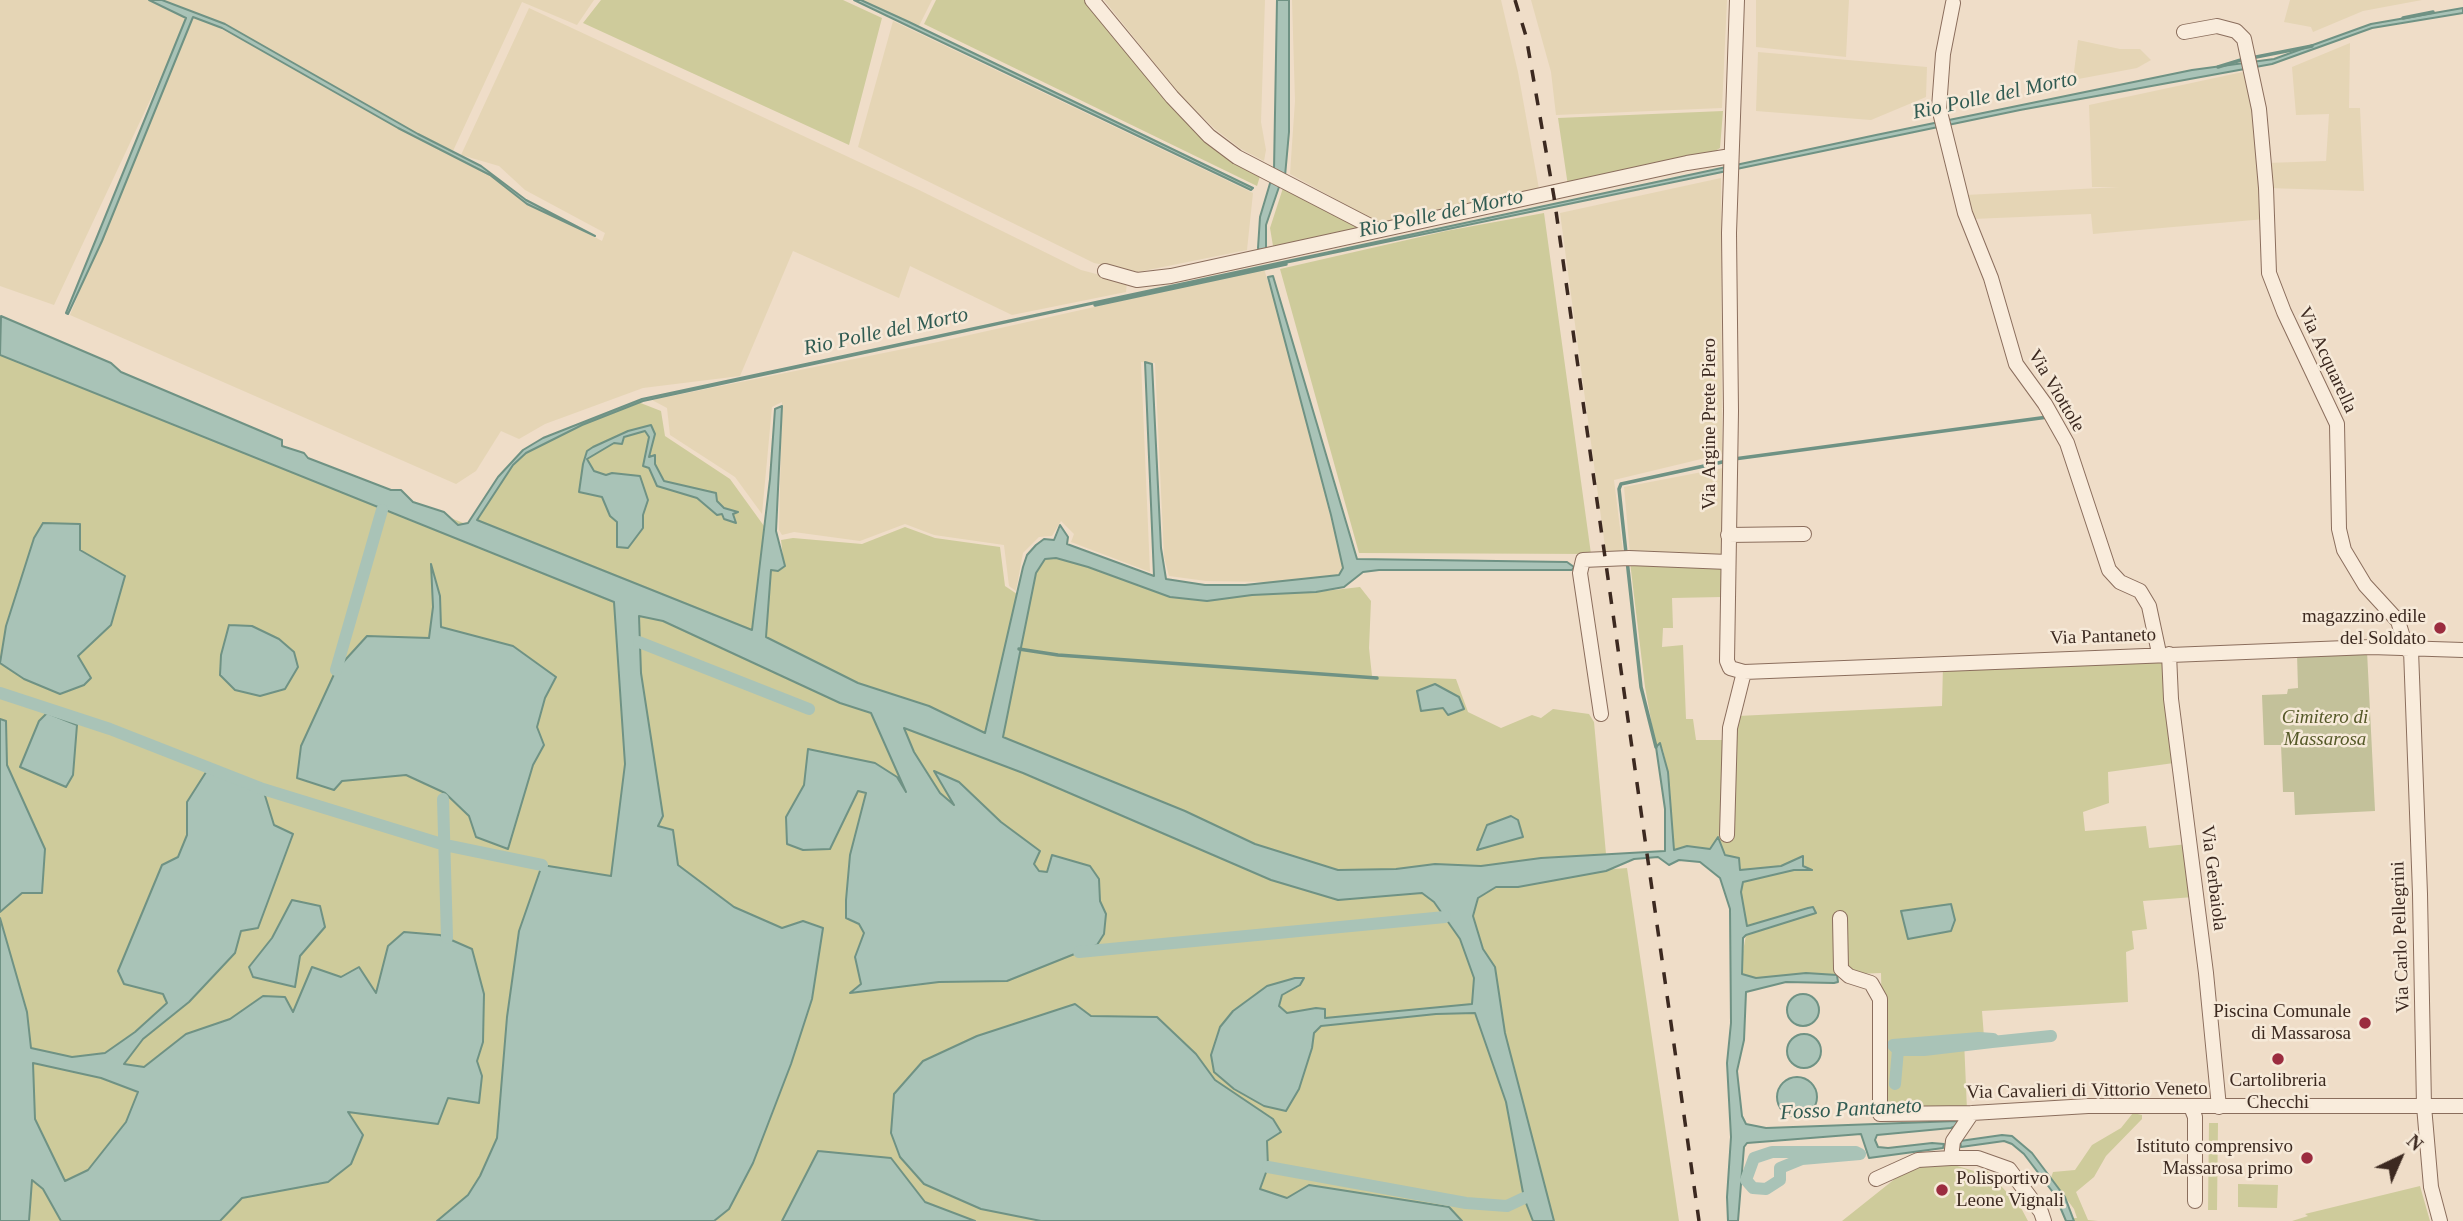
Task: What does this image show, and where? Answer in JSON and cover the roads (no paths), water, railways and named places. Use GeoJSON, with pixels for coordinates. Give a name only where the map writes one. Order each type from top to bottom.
{"type":"FeatureCollection","features":[{"type":"Feature","properties":{"kind":"street"},"geometry":{"type":"LineString","coordinates":[[1092,0],[1172,97],[1209,136],[1237,157],[1378,230]]}},
{"type":"Feature","properties":{"kind":"street","name":"Via Argine Prete Piero"},"geometry":{"type":"LineString","coordinates":[[1737,0],[1729,233],[1727,661],[1731,668],[1744,672]]}},
{"type":"Feature","properties":{"kind":"street","name":"Via Viottole"},"geometry":{"type":"LineString","coordinates":[[1954,3],[1943,54],[1939,108],[1965,213],[1991,278],[2016,363],[2045,404],[2067,443],[2109,570],[2120,582],[2140,591],[2149,606],[2164,654]]}},
{"type":"Feature","properties":{"kind":"street","name":"Via Acquarella"},"geometry":{"type":"LineString","coordinates":[[2184,32],[2217,26],[2236,31],[2244,39],[2252,68],[2266,188],[2269,273],[2284,313],[2337,424],[2339,529],[2344,550],[2365,585],[2398,621],[2409,650]]}},
{"type":"Feature","properties":{"kind":"street"},"geometry":{"type":"LineString","coordinates":[[1105,271],[1137,280],[1171,276],[1686,163],[1732,163]]}},
{"type":"Feature","properties":{"kind":"street"},"geometry":{"type":"LineString","coordinates":[[1728,535],[1804,534]]}},
{"type":"Feature","properties":{"kind":"street"},"geometry":{"type":"LineString","coordinates":[[1601,714],[1580,573],[1583,560],[1626,558],[1728,562]]}},
{"type":"Feature","properties":{"kind":"street","name":"Via Pantaneto"},"geometry":{"type":"LineString","coordinates":[[1744,672],[2369,647],[2463,650]]}},
{"type":"Feature","properties":{"kind":"street","name":"Via Carlo Pellegrini"},"geometry":{"type":"LineString","coordinates":[[2409,650],[2420,894],[2424,1106],[2431,1187],[2440,1221]]}},
{"type":"Feature","properties":{"kind":"street","name":"Via Gerbaiola"},"geometry":{"type":"LineString","coordinates":[[2164,654],[2206,973],[2219,1107]]}},
{"type":"Feature","properties":{"kind":"street"},"geometry":{"type":"LineString","coordinates":[[1727,835],[1730,728],[1744,672]]}},
{"type":"Feature","properties":{"kind":"street","name":"Via Cavalieri di Vittorio Veneto"},"geometry":{"type":"LineString","coordinates":[[1840,918],[1841,969],[1849,976],[1871,983],[1880,999],[1877,1090],[1880,1114],[1972,1113],[2088,1106],[2463,1106]]}},
{"type":"Feature","properties":{"kind":"street"},"geometry":{"type":"LineString","coordinates":[[2191,1107],[2195,1117],[2195,1201]]}},
{"type":"Feature","properties":{"kind":"street"},"geometry":{"type":"LineString","coordinates":[[1951,1158],[1954,1141],[1972,1113]]}},
{"type":"Feature","properties":{"kind":"street"},"geometry":{"type":"LineString","coordinates":[[1876,1179],[1918,1160],[1978,1158],[2009,1169],[2041,1212],[2044,1221]]}},
{"type":"Feature","properties":{"kind":"waterway","name":"Rio Polle del Morto"},"geometry":{"type":"LineString","coordinates":[[2403,18],[2433,12]]}},
{"type":"Feature","properties":{"kind":"waterway","name":"Rio Polle del Morto"},"geometry":{"type":"LineString","coordinates":[[2251,58],[2312,46]]}},
{"type":"Feature","properties":{"kind":"waterway","name":"Rio Polle del Morto"},"geometry":{"type":"LineString","coordinates":[[2218,67],[2244,59]]}},
{"type":"Feature","properties":{"kind":"waterway","name":"Rio Polle del Morto"},"geometry":{"type":"LineString","coordinates":[[1095,305],[1286,264]]}},
{"type":"Feature","properties":{"kind":"waterway"},"geometry":{"type":"LineString","coordinates":[[1734,459],[2048,417]]}},
{"type":"Feature","properties":{"kind":"waterway"},"geometry":{"type":"LineString","coordinates":[[1626,553],[1619,489],[1621,484],[1727,461]]}},
{"type":"Feature","properties":{"kind":"waterway"},"geometry":{"type":"LineString","coordinates":[[336,670],[382,510]]}},
{"type":"Feature","properties":{"kind":"waterway"},"geometry":{"type":"LineString","coordinates":[[1627,560],[1641,687],[1656,747]]}},
{"type":"Feature","properties":{"kind":"waterway"},"geometry":{"type":"LineString","coordinates":[[639,642],[809,709]]}},
{"type":"Feature","properties":{"kind":"waterway"},"geometry":{"type":"LineString","coordinates":[[1019,649],[1058,655],[1377,678]]}},
{"type":"Feature","properties":{"kind":"waterway"},"geometry":{"type":"LineString","coordinates":[[0,693],[110,729],[263,789],[445,845],[542,865]]}},
{"type":"Feature","properties":{"kind":"waterway"},"geometry":{"type":"LineString","coordinates":[[443,799],[447,938]]}},
{"type":"Feature","properties":{"kind":"waterway"},"geometry":{"type":"LineString","coordinates":[[1079,952],[1445,917]]}},
{"type":"Feature","properties":{"kind":"waterway"},"geometry":{"type":"LineString","coordinates":[[1992,1042],[2051,1036]]}},
{"type":"Feature","properties":{"kind":"waterway"},"geometry":{"type":"LineString","coordinates":[[1979,1038],[1993,1039],[1992,1042],[1924,1050],[1898,1050],[1893,1045],[1979,1038]]}},
{"type":"Feature","properties":{"kind":"waterway"},"geometry":{"type":"LineString","coordinates":[[1895,1084],[1898,1050]]}},
{"type":"Feature","properties":{"kind":"waterway"},"geometry":{"type":"LineString","coordinates":[[1772,1152],[1856,1152],[1860,1154],[1802,1159],[1780,1168],[1780,1180],[1766,1189],[1753,1188],[1746,1180],[1754,1158],[1772,1152]]}},
{"type":"Feature","properties":{"kind":"waterway"},"geometry":{"type":"LineString","coordinates":[[1268,1167],[1466,1203],[1507,1206],[1524,1198]]}},
{"type":"Feature","properties":{"kind":"railway"},"geometry":{"type":"LineString","coordinates":[[1515,0],[1526,36],[1554,197],[1699,1221]]}},
{"type":"Feature","properties":{"kind":"place","name":"magazzino edile del Soldato"},"geometry":{"type":"Point","coordinates":[2440,628]}},
{"type":"Feature","properties":{"kind":"place","name":"Piscina Comunale di Massarosa"},"geometry":{"type":"Point","coordinates":[2365,1023]}},
{"type":"Feature","properties":{"kind":"place","name":"Cartolibreria Checchi"},"geometry":{"type":"Point","coordinates":[2278,1059]}},
{"type":"Feature","properties":{"kind":"place","name":"Istituto comprensivo Massarosa primo"},"geometry":{"type":"Point","coordinates":[2307,1158]}},
{"type":"Feature","properties":{"kind":"place","name":"Polisportivo Leone Vignali"},"geometry":{"type":"Point","coordinates":[1942,1190]}},
{"type":"Feature","properties":{"kind":"park label","name":"Cimitero di Massarosa"},"geometry":{"type":"Point","coordinates":[2325,729]}},
{"type":"Feature","properties":{"kind":"water label","name":"Fosso Pantaneto"},"geometry":{"type":"Point","coordinates":[1851,1110]}}]}
